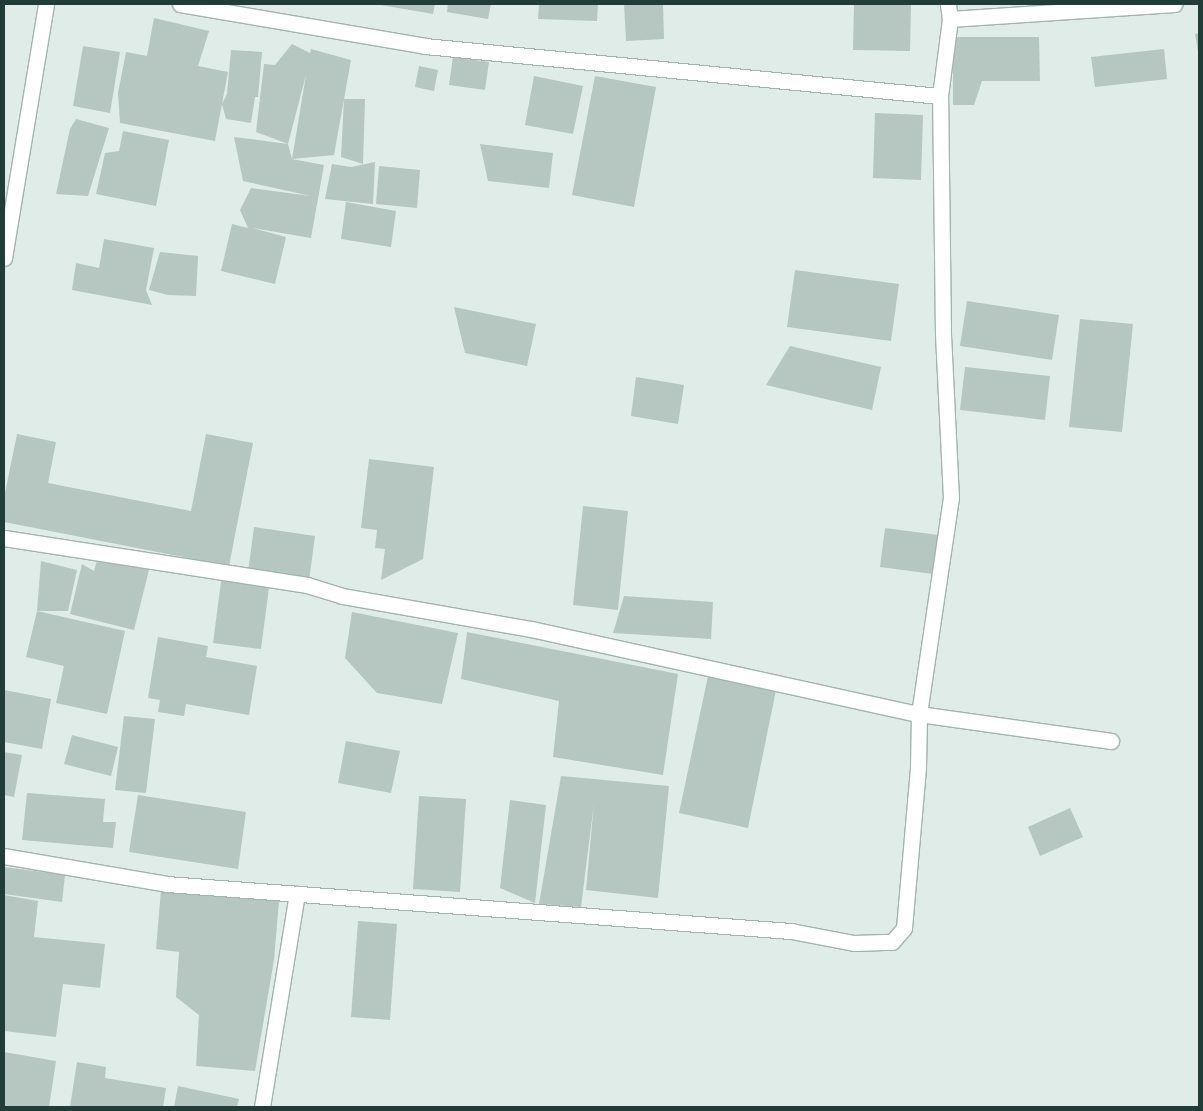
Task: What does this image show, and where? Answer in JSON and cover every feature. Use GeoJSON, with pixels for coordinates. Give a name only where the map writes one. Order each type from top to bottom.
{"type":"FeatureCollection","features":[{"type":"Feature","properties":{"kind":"street"},"geometry":{"type":"LineString","coordinates":[[4,258],[46,4]]}},
{"type":"Feature","properties":{"kind":"street"},"geometry":{"type":"LineString","coordinates":[[180,4],[425,46],[940,96]]}},
{"type":"Feature","properties":{"kind":"street"},"geometry":{"type":"LineString","coordinates":[[4,856],[167,884],[791,931],[854,943],[892,942],[904,928],[918,767],[919,714],[951,498],[943,334],[940,96],[949,11],[1174,4]]}},
{"type":"Feature","properties":{"kind":"street"},"geometry":{"type":"LineString","coordinates":[[4,538],[307,585],[342,596],[531,629],[919,714],[1111,741]]}},
{"type":"Feature","properties":{"kind":"street"},"geometry":{"type":"LineString","coordinates":[[262,1107],[297,894]]}},
{"type":"Feature","properties":{"kind":"building"},"geometry":{"type":"Polygon","coordinates":[[[375,4],[435,4],[433,14],[375,4]]]}},
{"type":"Feature","properties":{"kind":"building"},"geometry":{"type":"Polygon","coordinates":[[[448,4],[491,4],[488,19],[447,12],[448,4]]]}},
{"type":"Feature","properties":{"kind":"building"},"geometry":{"type":"Polygon","coordinates":[[[539,4],[598,4],[597,21],[538,19],[539,4]]]}},
{"type":"Feature","properties":{"kind":"building"},"geometry":{"type":"Polygon","coordinates":[[[624,4],[663,4],[664,39],[626,41],[624,4]]]}},
{"type":"Feature","properties":{"kind":"building"},"geometry":{"type":"Polygon","coordinates":[[[854,4],[911,4],[910,51],[853,50],[854,4]]]}},
{"type":"Feature","properties":{"kind":"building"},"geometry":{"type":"Polygon","coordinates":[[[154,18],[209,31],[198,66],[228,72],[215,141],[120,123],[118,93],[126,52],[147,56],[154,18]]]}},
{"type":"Feature","properties":{"kind":"building"},"geometry":{"type":"Polygon","coordinates":[[[1199,33],[1199,51],[1198,51],[1195,34],[1199,33]]]}},
{"type":"Feature","properties":{"kind":"building"},"geometry":{"type":"Polygon","coordinates":[[[953,37],[1039,37],[1040,81],[982,81],[974,105],[953,105],[953,37]]]}},
{"type":"Feature","properties":{"kind":"building"},"geometry":{"type":"Polygon","coordinates":[[[292,44],[310,53],[311,49],[351,60],[334,155],[292,159],[306,75],[288,144],[256,132],[264,64],[275,65],[292,44]]]}},
{"type":"Feature","properties":{"kind":"building"},"geometry":{"type":"Polygon","coordinates":[[[83,46],[120,52],[110,113],[73,106],[83,46]]]}},
{"type":"Feature","properties":{"kind":"building"},"geometry":{"type":"Polygon","coordinates":[[[1164,49],[1167,79],[1095,87],[1091,57],[1164,49]]]}},
{"type":"Feature","properties":{"kind":"building"},"geometry":{"type":"Polygon","coordinates":[[[231,50],[262,52],[258,97],[255,97],[251,123],[226,119],[222,104],[227,94],[231,50]]]}},
{"type":"Feature","properties":{"kind":"building"},"geometry":{"type":"Polygon","coordinates":[[[453,57],[489,62],[485,90],[449,85],[453,57]]]}},
{"type":"Feature","properties":{"kind":"building"},"geometry":{"type":"Polygon","coordinates":[[[419,66],[438,70],[434,91],[415,87],[419,66]]]}},
{"type":"Feature","properties":{"kind":"building"},"geometry":{"type":"Polygon","coordinates":[[[534,76],[583,86],[573,134],[525,125],[534,76]]]}},
{"type":"Feature","properties":{"kind":"building"},"geometry":{"type":"Polygon","coordinates":[[[595,76],[656,87],[634,207],[572,195],[595,76]]]}},
{"type":"Feature","properties":{"kind":"building"},"geometry":{"type":"Polygon","coordinates":[[[344,99],[365,99],[363,164],[341,157],[344,99]]]}},
{"type":"Feature","properties":{"kind":"building"},"geometry":{"type":"Polygon","coordinates":[[[875,113],[923,115],[921,180],[873,178],[875,113]]]}},
{"type":"Feature","properties":{"kind":"building"},"geometry":{"type":"Polygon","coordinates":[[[76,119],[109,128],[88,196],[56,194],[70,129],[76,119]]]}},
{"type":"Feature","properties":{"kind":"building"},"geometry":{"type":"Polygon","coordinates":[[[123,131],[169,140],[156,206],[96,194],[105,153],[119,151],[123,131]]]}},
{"type":"Feature","properties":{"kind":"building"},"geometry":{"type":"Polygon","coordinates":[[[234,137],[288,144],[292,159],[324,165],[311,238],[252,228],[286,237],[275,284],[221,271],[232,224],[248,228],[240,210],[251,188],[311,196],[243,181],[234,137]]]}},
{"type":"Feature","properties":{"kind":"building"},"geometry":{"type":"Polygon","coordinates":[[[480,144],[553,153],[549,188],[488,181],[480,144]]]}},
{"type":"Feature","properties":{"kind":"building"},"geometry":{"type":"Polygon","coordinates":[[[375,162],[373,204],[325,199],[332,164],[351,167],[375,162]]]}},
{"type":"Feature","properties":{"kind":"building"},"geometry":{"type":"Polygon","coordinates":[[[379,166],[420,170],[417,208],[376,204],[379,166]]]}},
{"type":"Feature","properties":{"kind":"building"},"geometry":{"type":"Polygon","coordinates":[[[346,202],[396,211],[391,247],[341,239],[346,202]]]}},
{"type":"Feature","properties":{"kind":"building"},"geometry":{"type":"Polygon","coordinates":[[[104,239],[154,248],[146,290],[152,305],[72,290],[76,263],[99,268],[104,239]]]}},
{"type":"Feature","properties":{"kind":"building"},"geometry":{"type":"Polygon","coordinates":[[[160,252],[198,256],[196,296],[168,295],[149,290],[160,252]]]}},
{"type":"Feature","properties":{"kind":"building"},"geometry":{"type":"Polygon","coordinates":[[[795,270],[899,284],[891,341],[787,327],[795,270]]]}},
{"type":"Feature","properties":{"kind":"building"},"geometry":{"type":"Polygon","coordinates":[[[967,301],[1059,315],[1052,360],[960,346],[967,301]]]}},
{"type":"Feature","properties":{"kind":"building"},"geometry":{"type":"Polygon","coordinates":[[[454,307],[536,324],[527,366],[465,353],[454,307]]]}},
{"type":"Feature","properties":{"kind":"building"},"geometry":{"type":"Polygon","coordinates":[[[1080,319],[1133,324],[1122,432],[1069,427],[1080,319]]]}},
{"type":"Feature","properties":{"kind":"building"},"geometry":{"type":"Polygon","coordinates":[[[790,346],[881,367],[872,410],[766,385],[790,346]]]}},
{"type":"Feature","properties":{"kind":"building"},"geometry":{"type":"Polygon","coordinates":[[[965,367],[1050,376],[1045,420],[960,410],[965,367]]]}},
{"type":"Feature","properties":{"kind":"building"},"geometry":{"type":"Polygon","coordinates":[[[636,377],[684,385],[678,424],[631,416],[636,377]]]}},
{"type":"Feature","properties":{"kind":"building"},"geometry":{"type":"Polygon","coordinates":[[[17,434],[56,442],[48,483],[191,511],[206,434],[253,443],[229,566],[4,522],[4,498],[17,434]]]}},
{"type":"Feature","properties":{"kind":"building"},"geometry":{"type":"Polygon","coordinates":[[[369,459],[434,467],[423,559],[381,580],[385,549],[375,548],[377,530],[361,528],[369,459]]]}},
{"type":"Feature","properties":{"kind":"building"},"geometry":{"type":"Polygon","coordinates":[[[583,506],[628,511],[618,610],[573,605],[583,506]]]}},
{"type":"Feature","properties":{"kind":"building"},"geometry":{"type":"Polygon","coordinates":[[[254,527],[315,536],[309,581],[248,572],[254,527]]]}},
{"type":"Feature","properties":{"kind":"building"},"geometry":{"type":"Polygon","coordinates":[[[885,528],[938,535],[933,574],[880,567],[885,528]]]}},
{"type":"Feature","properties":{"kind":"building"},"geometry":{"type":"Polygon","coordinates":[[[98,557],[149,570],[134,630],[70,614],[82,564],[94,571],[98,557]]]}},
{"type":"Feature","properties":{"kind":"building"},"geometry":{"type":"Polygon","coordinates":[[[41,561],[77,570],[68,611],[37,611],[41,561]]]}},
{"type":"Feature","properties":{"kind":"building"},"geometry":{"type":"Polygon","coordinates":[[[222,574],[270,580],[261,649],[213,643],[222,574]]]}},
{"type":"Feature","properties":{"kind":"building"},"geometry":{"type":"Polygon","coordinates":[[[624,596],[713,602],[711,639],[613,633],[624,596]]]}},
{"type":"Feature","properties":{"kind":"building"},"geometry":{"type":"Polygon","coordinates":[[[37,611],[125,631],[107,714],[56,703],[64,666],[26,657],[37,611]]]}},
{"type":"Feature","properties":{"kind":"building"},"geometry":{"type":"Polygon","coordinates":[[[352,612],[458,633],[442,704],[377,693],[345,658],[352,612]]]}},
{"type":"Feature","properties":{"kind":"building"},"geometry":{"type":"Polygon","coordinates":[[[467,632],[678,674],[663,775],[553,757],[559,701],[461,679],[467,632]]]}},
{"type":"Feature","properties":{"kind":"building"},"geometry":{"type":"Polygon","coordinates":[[[158,637],[208,646],[206,657],[257,666],[249,715],[186,704],[184,716],[158,712],[160,700],[148,698],[158,637]]]}},
{"type":"Feature","properties":{"kind":"building"},"geometry":{"type":"Polygon","coordinates":[[[708,676],[776,690],[748,828],[679,813],[708,676]]]}},
{"type":"Feature","properties":{"kind":"building"},"geometry":{"type":"Polygon","coordinates":[[[4,690],[51,699],[42,749],[4,742],[4,690]]]}},
{"type":"Feature","properties":{"kind":"building"},"geometry":{"type":"Polygon","coordinates":[[[124,716],[155,719],[146,793],[115,790],[124,716]]]}},
{"type":"Feature","properties":{"kind":"building"},"geometry":{"type":"Polygon","coordinates":[[[72,735],[118,747],[111,776],[64,764],[72,735]]]}},
{"type":"Feature","properties":{"kind":"building"},"geometry":{"type":"Polygon","coordinates":[[[346,741],[400,751],[391,793],[338,783],[346,741]]]}},
{"type":"Feature","properties":{"kind":"building"},"geometry":{"type":"Polygon","coordinates":[[[4,752],[22,755],[14,797],[4,795],[4,752]]]}},
{"type":"Feature","properties":{"kind":"building"},"geometry":{"type":"Polygon","coordinates":[[[561,776],[669,786],[658,898],[586,890],[594,803],[581,907],[539,904],[561,776]]]}},
{"type":"Feature","properties":{"kind":"building"},"geometry":{"type":"Polygon","coordinates":[[[27,793],[105,799],[103,822],[116,822],[113,848],[22,840],[27,793]]]}},
{"type":"Feature","properties":{"kind":"building"},"geometry":{"type":"Polygon","coordinates":[[[138,795],[246,812],[238,869],[129,852],[138,795]]]}},
{"type":"Feature","properties":{"kind":"building"},"geometry":{"type":"Polygon","coordinates":[[[419,796],[466,799],[460,892],[413,889],[419,796]]]}},
{"type":"Feature","properties":{"kind":"building"},"geometry":{"type":"Polygon","coordinates":[[[510,800],[546,805],[535,903],[500,888],[510,800]]]}},
{"type":"Feature","properties":{"kind":"building"},"geometry":{"type":"Polygon","coordinates":[[[1070,808],[1083,837],[1040,856],[1028,827],[1070,808]]]}},
{"type":"Feature","properties":{"kind":"building"},"geometry":{"type":"Polygon","coordinates":[[[4,867],[65,875],[62,902],[4,894],[4,867]]]}},
{"type":"Feature","properties":{"kind":"building"},"geometry":{"type":"Polygon","coordinates":[[[161,890],[279,901],[274,960],[255,1071],[196,1066],[199,1015],[176,997],[179,952],[156,949],[161,890]]]}},
{"type":"Feature","properties":{"kind":"building"},"geometry":{"type":"Polygon","coordinates":[[[4,895],[38,901],[34,937],[105,944],[100,988],[63,984],[56,1037],[4,1031],[4,895]]]}},
{"type":"Feature","properties":{"kind":"building"},"geometry":{"type":"Polygon","coordinates":[[[358,921],[397,924],[390,1020],[351,1017],[358,921]]]}},
{"type":"Feature","properties":{"kind":"building"},"geometry":{"type":"Polygon","coordinates":[[[4,1052],[56,1061],[49,1107],[4,1107],[4,1052]]]}},
{"type":"Feature","properties":{"kind":"building"},"geometry":{"type":"Polygon","coordinates":[[[77,1062],[106,1067],[105,1078],[166,1088],[163,1107],[70,1107],[77,1062]]]}},
{"type":"Feature","properties":{"kind":"building"},"geometry":{"type":"Polygon","coordinates":[[[178,1086],[239,1099],[237,1107],[174,1107],[178,1086]]]}}]}
